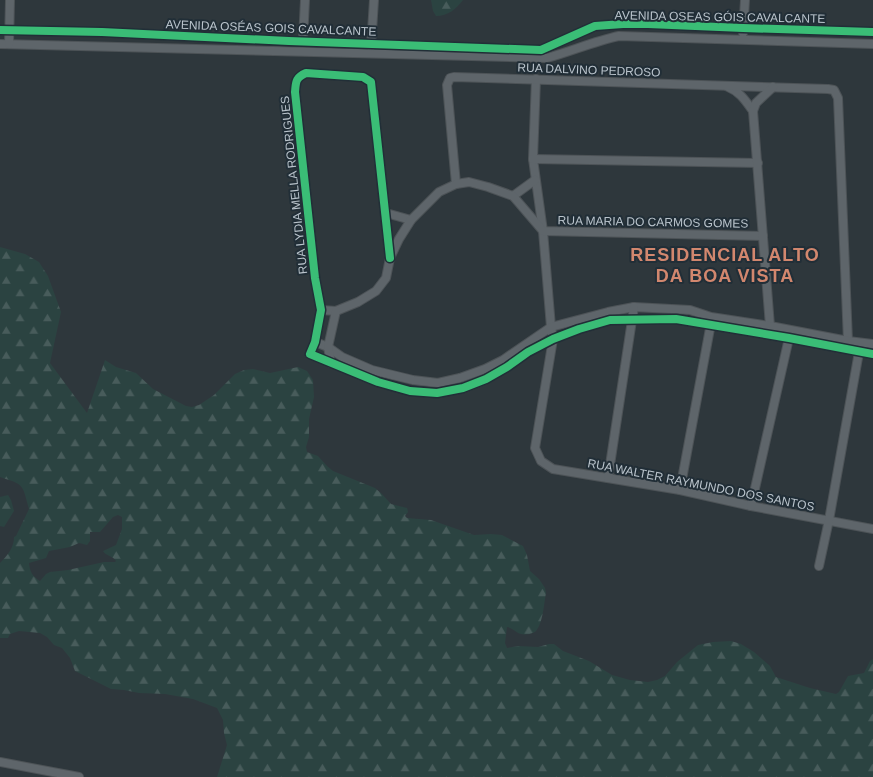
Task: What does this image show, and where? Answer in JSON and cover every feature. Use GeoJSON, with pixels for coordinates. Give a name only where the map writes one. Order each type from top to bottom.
{"type":"FeatureCollection","features":[{"type":"Feature","properties":{"kind":"street"},"geometry":{"type":"LineString","coordinates":[[9,44],[10,0]]}},
{"type":"Feature","properties":{"kind":"street"},"geometry":{"type":"LineString","coordinates":[[294,0],[305,0],[303,40]]}},
{"type":"Feature","properties":{"kind":"street"},"geometry":{"type":"LineString","coordinates":[[370,54],[374,0]]}},
{"type":"Feature","properties":{"kind":"street"},"geometry":{"type":"LineString","coordinates":[[742,40],[745,0]]}},
{"type":"Feature","properties":{"kind":"street","name":"AVENIDA OSEAS GÓIS CAVALCANTE"},"geometry":{"type":"LineString","coordinates":[[541,50],[595,26],[648,24],[873,32]]}},
{"type":"Feature","properties":{"kind":"street","name":"AVENIDA OSÉAS GOIS CAVALCANTE"},"geometry":{"type":"LineString","coordinates":[[0,30],[102,32],[541,50]]}},
{"type":"Feature","properties":{"kind":"street","name":"AVENIDA OSÉAS GOIS CAVALCANTE"},"geometry":{"type":"LineString","coordinates":[[0,44],[548,58],[599,40],[619,36],[873,44]]}},
{"type":"Feature","properties":{"kind":"street","name":"RUA LYDIA MELLA RODRIGUES"},"geometry":{"type":"LineString","coordinates":[[331,363],[310,354],[315,342],[322,310],[316,278],[295,92],[299,76],[306,74],[363,77],[371,82],[386,213]]}},
{"type":"Feature","properties":{"kind":"street","name":"RUA DALVINO PEDROSO"},"geometry":{"type":"LineString","coordinates":[[456,184],[447,85],[450,78],[454,77],[834,90],[838,98],[848,341]]}},
{"type":"Feature","properties":{"kind":"street"},"geometry":{"type":"LineString","coordinates":[[536,79],[533,159],[543,231],[553,339]]}},
{"type":"Feature","properties":{"kind":"street"},"geometry":{"type":"LineString","coordinates":[[726,86],[736,90],[753,111]]}},
{"type":"Feature","properties":{"kind":"street"},"geometry":{"type":"LineString","coordinates":[[770,326],[753,111],[756,103],[773,87]]}},
{"type":"Feature","properties":{"kind":"street"},"geometry":{"type":"LineString","coordinates":[[533,159],[758,163]]}},
{"type":"Feature","properties":{"kind":"street"},"geometry":{"type":"LineString","coordinates":[[513,196],[536,180]]}},
{"type":"Feature","properties":{"kind":"street"},"geometry":{"type":"LineString","coordinates":[[322,310],[336,311],[358,302],[376,291],[386,278],[390,258],[411,220],[439,192],[456,184],[468,182],[513,196],[543,231]]}},
{"type":"Feature","properties":{"kind":"street"},"geometry":{"type":"LineString","coordinates":[[390,258],[386,213],[411,220]]}},
{"type":"Feature","properties":{"kind":"street","name":"RUA MARIA DO CARMOS GOMES"},"geometry":{"type":"LineString","coordinates":[[543,231],[763,236]]}},
{"type":"Feature","properties":{"kind":"street"},"geometry":{"type":"LineString","coordinates":[[315,342],[328,347],[342,357],[372,370],[413,380],[438,383],[460,378],[503,360],[552,327],[634,307],[690,310],[711,317],[873,344]]}},
{"type":"Feature","properties":{"kind":"street"},"geometry":{"type":"LineString","coordinates":[[608,478],[634,307]]}},
{"type":"Feature","properties":{"kind":"street"},"geometry":{"type":"LineString","coordinates":[[336,311],[328,347],[331,363],[378,382],[410,391],[437,393],[462,388],[486,379],[528,352],[553,339],[610,320],[676,319],[873,354]]}},
{"type":"Feature","properties":{"kind":"street"},"geometry":{"type":"LineString","coordinates":[[680,490],[711,326],[711,317]]}},
{"type":"Feature","properties":{"kind":"street"},"geometry":{"type":"LineString","coordinates":[[751,506],[788,338]]}},
{"type":"Feature","properties":{"kind":"street","name":"RUA WALTER RAYMUNDO DOS SANTOS"},"geometry":{"type":"LineString","coordinates":[[553,339],[535,448],[541,461],[554,469],[680,490],[751,506],[873,528]]}},
{"type":"Feature","properties":{"kind":"street"},"geometry":{"type":"LineString","coordinates":[[818,566],[829,520],[859,352]]}},
{"type":"Feature","properties":{"kind":"street"},"geometry":{"type":"LineString","coordinates":[[0,762],[79,777]]}},
{"type":"Feature","properties":{"kind":"green space"},"geometry":{"type":"Polygon","coordinates":[[[431,0],[463,0],[451,11],[444,15],[436,16],[431,0]]]}},
{"type":"Feature","properties":{"kind":"green space"},"geometry":{"type":"Polygon","coordinates":[[[0,247],[25,254],[39,262],[48,276],[61,312],[50,363],[87,413],[105,360],[116,367],[136,373],[153,389],[186,406],[192,407],[199,405],[214,395],[235,374],[244,370],[253,369],[270,373],[298,367],[307,371],[313,380],[314,397],[309,419],[307,452],[318,456],[333,471],[375,488],[391,504],[407,508],[408,512],[405,516],[407,518],[431,520],[474,535],[502,535],[523,546],[530,571],[545,588],[544,607],[540,623],[535,632],[521,634],[507,627],[505,643],[507,648],[518,646],[538,647],[554,644],[563,651],[589,661],[612,675],[648,682],[665,676],[677,662],[698,645],[731,641],[741,644],[754,652],[770,666],[776,677],[836,694],[848,676],[864,673],[873,659],[873,777],[217,777],[227,745],[223,720],[217,708],[193,699],[165,694],[111,689],[75,671],[70,658],[62,648],[54,645],[47,637],[40,633],[19,631],[10,634],[8,638],[0,638],[0,563],[8,555],[14,537],[29,509],[21,487],[14,482],[0,477],[0,247]],[[118,515],[113,517],[100,532],[90,532],[90,541],[87,545],[79,543],[70,547],[49,551],[46,558],[29,563],[32,574],[40,581],[50,572],[104,562],[115,562],[115,559],[103,551],[116,545],[122,529],[122,517],[118,515]]]}},
{"type":"Feature","properties":{"kind":"green space"},"geometry":{"type":"Polygon","coordinates":[[[8,495],[14,511],[4,527],[0,526],[0,497],[8,495]]]}},
{"type":"Feature","properties":{"kind":"cycle path"},"geometry":{"type":"LineString","coordinates":[[0,30],[102,32],[541,50],[595,26],[623,24],[873,32]]}},
{"type":"Feature","properties":{"kind":"cycle path"},"geometry":{"type":"LineString","coordinates":[[390,258],[371,82],[363,77],[306,73],[297,81],[295,92],[315,278],[321,310],[315,342],[310,354],[378,382],[410,391],[437,393],[463,388],[486,379],[528,352],[553,339],[610,320],[676,319],[873,354]]}},
{"type":"Feature","properties":{"kind":"district","name":"RESIDENCIAL ALTO DA BOA VISTA"},"geometry":{"type":"Point","coordinates":[725,265]}}]}
